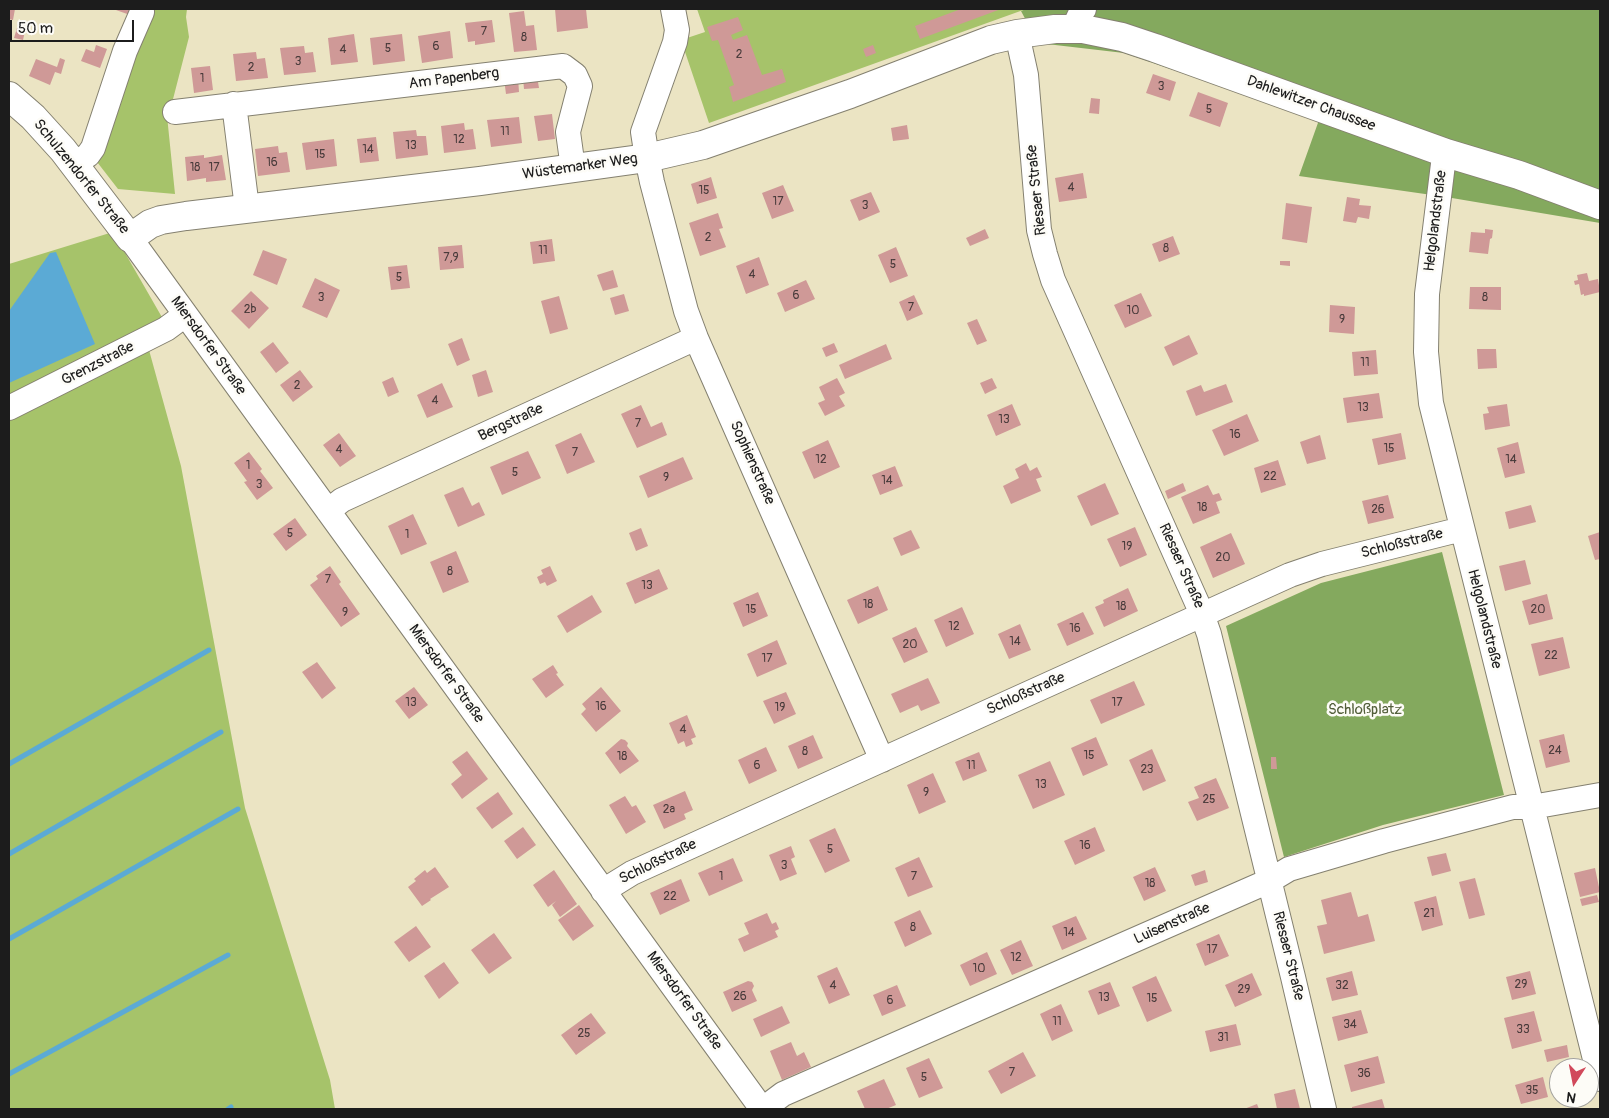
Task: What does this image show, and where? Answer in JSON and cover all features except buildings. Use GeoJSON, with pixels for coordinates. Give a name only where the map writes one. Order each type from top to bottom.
{"type":"FeatureCollection","features":[{"type":"Feature","properties":{"kind":"main road","name":"Dahlewitzer Chaussee"},"geometry":{"type":"LineString","coordinates":[[1017,34],[1078,19],[1083,28],[1138,42],[1446,153],[1518,175],[1600,205]]}},
{"type":"Feature","properties":{"kind":"main road","name":"Wüstemarker Weg"},"geometry":{"type":"LineString","coordinates":[[130,238],[144,227],[161,220],[647,158],[703,145],[850,94],[991,40],[1017,34]]}},
{"type":"Feature","properties":{"kind":"main road","name":"Schulzendorfer Straße"},"geometry":{"type":"LineString","coordinates":[[9,96],[39,122],[74,164],[130,238]]}},
{"type":"Feature","properties":{"kind":"street","name":"Sophienstraße"},"geometry":{"type":"LineString","coordinates":[[673,9],[677,30],[675,42],[644,132],[647,158],[686,311],[696,338],[882,760]]}},
{"type":"Feature","properties":{"kind":"street"},"geometry":{"type":"LineString","coordinates":[[74,164],[88,155],[93,148],[125,52],[142,12]]}},
{"type":"Feature","properties":{"kind":"street","name":"Riesaer Straße"},"geometry":{"type":"LineString","coordinates":[[1017,34],[1026,75],[1039,230],[1045,254],[1053,280],[1202,614],[1209,634],[1324,1109]]}},
{"type":"Feature","properties":{"kind":"street","name":"Am Papenberg"},"geometry":{"type":"LineString","coordinates":[[175,112],[563,66],[574,75],[580,86],[568,132],[573,168]]}},
{"type":"Feature","properties":{"kind":"street"},"geometry":{"type":"LineString","coordinates":[[234,104],[247,208]]}},
{"type":"Feature","properties":{"kind":"street","name":"Helgolandstraße"},"geometry":{"type":"LineString","coordinates":[[1446,153],[1443,164],[1427,294],[1426,352],[1433,413],[1600,1079]]}},
{"type":"Feature","properties":{"kind":"street","name":"Miersdorfer Straße"},"geometry":{"type":"LineString","coordinates":[[130,238],[763,1109]]}},
{"type":"Feature","properties":{"kind":"street","name":"Grenzstraße"},"geometry":{"type":"LineString","coordinates":[[9,408],[166,330],[185,315]]}},
{"type":"Feature","properties":{"kind":"street","name":"Bergstraße"},"geometry":{"type":"LineString","coordinates":[[328,511],[342,500],[696,338]]}},
{"type":"Feature","properties":{"kind":"street","name":"Schloßstraße"},"geometry":{"type":"LineString","coordinates":[[603,891],[632,872],[1290,575],[1322,564],[1462,529]]}},
{"type":"Feature","properties":{"kind":"street","name":"Luisenstraße"},"geometry":{"type":"LineString","coordinates":[[763,1109],[783,1094],[1269,881],[1289,868],[1513,807],[1532,807],[1600,795]]}},
{"type":"Feature","properties":{"kind":"green space"},"geometry":{"type":"Polygon","coordinates":[[[132,9],[187,9],[186,17],[189,37],[172,103],[166,106],[175,194],[118,189],[87,149],[132,9]]]}},
{"type":"Feature","properties":{"kind":"green space"},"geometry":{"type":"Polygon","coordinates":[[[697,9],[1026,9],[709,123],[681,40],[705,32],[697,9]]]}},
{"type":"Feature","properties":{"kind":"green space"},"geometry":{"type":"Polygon","coordinates":[[[1026,9],[1600,9],[1600,223],[1446,197],[1299,176],[1319,120],[1124,53],[1038,43],[1021,11],[1026,9]]]}},
{"type":"Feature","properties":{"kind":"green space"},"geometry":{"type":"Polygon","coordinates":[[[113,232],[163,319],[149,350],[181,466],[245,808],[330,1080],[335,1109],[9,1109],[9,264],[113,232]]]}},
{"type":"Feature","properties":{"kind":"green space","name":"Schloßplatz"},"geometry":{"type":"Polygon","coordinates":[[[1442,552],[1504,795],[1383,825],[1284,857],[1226,626],[1321,583],[1442,552]]]}},
{"type":"Feature","properties":{"kind":"water"},"geometry":{"type":"Polygon","coordinates":[[[56,252],[95,344],[9,383],[9,311],[50,253],[56,252]]]}},
{"type":"Feature","properties":{"kind":"waterway"},"geometry":{"type":"LineString","coordinates":[[9,764],[209,650]]}},
{"type":"Feature","properties":{"kind":"waterway"},"geometry":{"type":"LineString","coordinates":[[9,854],[221,732]]}},
{"type":"Feature","properties":{"kind":"waterway"},"geometry":{"type":"LineString","coordinates":[[9,939],[238,809]]}},
{"type":"Feature","properties":{"kind":"waterway"},"geometry":{"type":"LineString","coordinates":[[9,1074],[228,955]]}}]}
